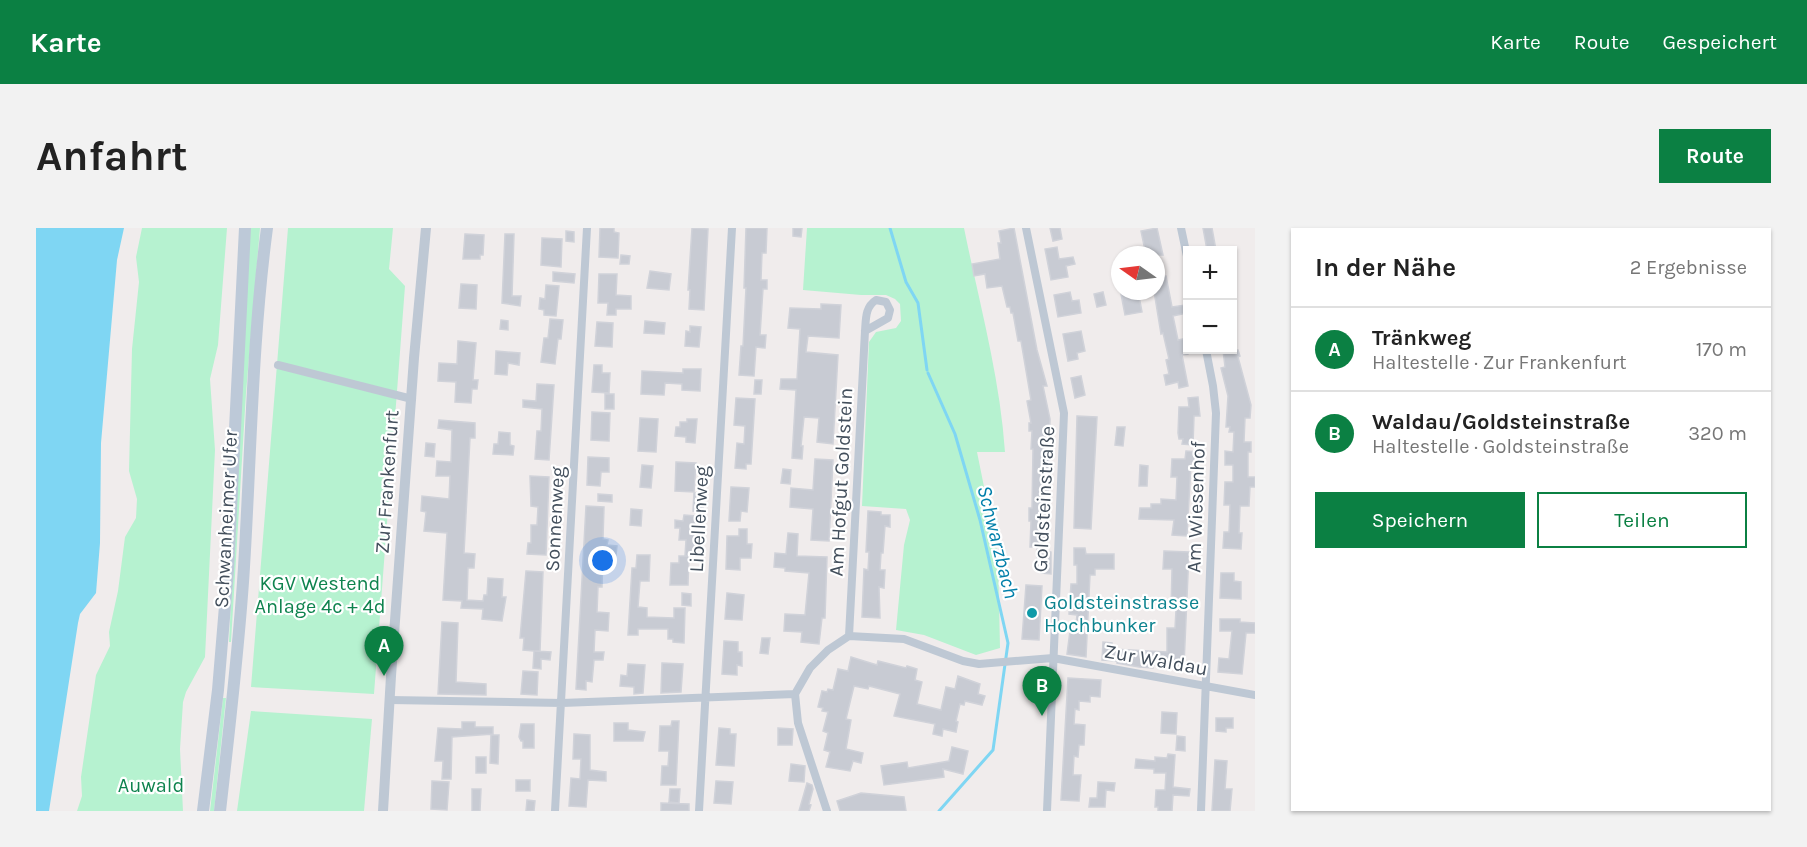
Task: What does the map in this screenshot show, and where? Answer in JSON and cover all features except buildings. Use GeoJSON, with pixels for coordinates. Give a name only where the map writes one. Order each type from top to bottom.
{"type":"FeatureCollection","features":[{"type":"Feature","properties":{"kind":"main road","name":"Schwanheimer Ufer"},"geometry":{"type":"LineString","coordinates":[[203,811],[218,690],[228,570],[245,228]]}},
{"type":"Feature","properties":{"kind":"main road","name":"Schwanheimer Ufer"},"geometry":{"type":"LineString","coordinates":[[220,811],[244,567],[255,339],[267,228]]}},
{"type":"Feature","properties":{"kind":"street","name":"Zur Frankenfurt"},"geometry":{"type":"LineString","coordinates":[[383,811],[426,228]]}},
{"type":"Feature","properties":{"kind":"street","name":"Sonnenweg"},"geometry":{"type":"LineString","coordinates":[[555,811],[587,228]]}},
{"type":"Feature","properties":{"kind":"street","name":"Libellenweg"},"geometry":{"type":"LineString","coordinates":[[699,811],[732,228]]}},
{"type":"Feature","properties":{"kind":"street","name":"Goldsteinstraße"},"geometry":{"type":"LineString","coordinates":[[1026,228],[1064,413],[1047,811]]}},
{"type":"Feature","properties":{"kind":"street"},"geometry":{"type":"LineString","coordinates":[[1181,228],[1185,246]]}},
{"type":"Feature","properties":{"kind":"street","name":"Am Hofgut Goldstein"},"geometry":{"type":"LineString","coordinates":[[849,636],[865,331]]}},
{"type":"Feature","properties":{"kind":"street","name":"Am Wiesenhof"},"geometry":{"type":"LineString","coordinates":[[1201,811],[1216,413],[1214,386],[1207,354]]}},
{"type":"Feature","properties":{"kind":"street"},"geometry":{"type":"LineString","coordinates":[[278,365],[412,399]]}},
{"type":"Feature","properties":{"kind":"street"},"geometry":{"type":"LineString","coordinates":[[827,811],[798,723],[795,694],[810,668],[828,650],[849,636]]}},
{"type":"Feature","properties":{"kind":"street","name":"Zur Waldau"},"geometry":{"type":"LineString","coordinates":[[849,636],[904,639],[963,661],[979,664],[1053,658],[1255,695]]}},
{"type":"Feature","properties":{"kind":"street"},"geometry":{"type":"LineString","coordinates":[[390,700],[562,703],[795,694]]}},
{"type":"Feature","properties":{"kind":"green space","name":"Auwald"},"geometry":{"type":"Polygon","coordinates":[[[142,228],[227,228],[218,345],[210,379],[215,450],[205,657],[183,702],[180,749],[183,811],[77,811],[82,796],[81,777],[96,675],[110,646],[109,632],[118,591],[125,537],[136,518],[137,499],[129,471],[132,349],[139,282],[136,257],[142,228]]]}},
{"type":"Feature","properties":{"kind":"green space"},"geometry":{"type":"Polygon","coordinates":[[[250,228],[260,228],[246,393],[231,642],[229,642],[250,228]]]}},
{"type":"Feature","properties":{"kind":"green space","name":"KGV Westend Anlage 4c + 4d"},"geometry":{"type":"Polygon","coordinates":[[[288,228],[393,228],[389,269],[405,286],[374,694],[251,687],[288,228]]]}},
{"type":"Feature","properties":{"kind":"green space"},"geometry":{"type":"Polygon","coordinates":[[[807,228],[964,228],[994,368],[1005,452],[977,452],[998,556],[1000,648],[976,655],[924,635],[896,630],[904,545],[910,520],[906,509],[862,506],[869,342],[876,332],[896,328],[901,321],[900,304],[886,295],[803,290],[807,228]]]}},
{"type":"Feature","properties":{"kind":"green space"},"geometry":{"type":"Polygon","coordinates":[[[223,698],[226,698],[214,811],[210,811],[223,698]]]}},
{"type":"Feature","properties":{"kind":"green space"},"geometry":{"type":"Polygon","coordinates":[[[251,711],[372,719],[364,811],[237,811],[251,711]]]}},
{"type":"Feature","properties":{"kind":"water"},"geometry":{"type":"Polygon","coordinates":[[[36,228],[124,228],[117,260],[101,443],[100,543],[96,593],[80,614],[78,623],[49,811],[36,811],[36,228]]]}},
{"type":"Feature","properties":{"kind":"waterway","name":"Schwarzbach"},"geometry":{"type":"LineString","coordinates":[[890,228],[906,282],[918,303],[927,370]]}},
{"type":"Feature","properties":{"kind":"waterway","name":"Schwarzbach"},"geometry":{"type":"LineString","coordinates":[[928,373],[955,434],[980,520],[1008,643],[993,750],[939,811]]}},
{"type":"Feature","properties":{"kind":"place","name":"Goldsteinstrasse Hochbunker"},"geometry":{"type":"Point","coordinates":[1032,613]}},
{"type":"Feature","properties":{"kind":"place","name":"Tränkweg"},"geometry":{"type":"Point","coordinates":[384,676]}},
{"type":"Feature","properties":{"kind":"place","name":"Waldau/Goldsteinstraße"},"geometry":{"type":"Point","coordinates":[1042,716]}}]}
